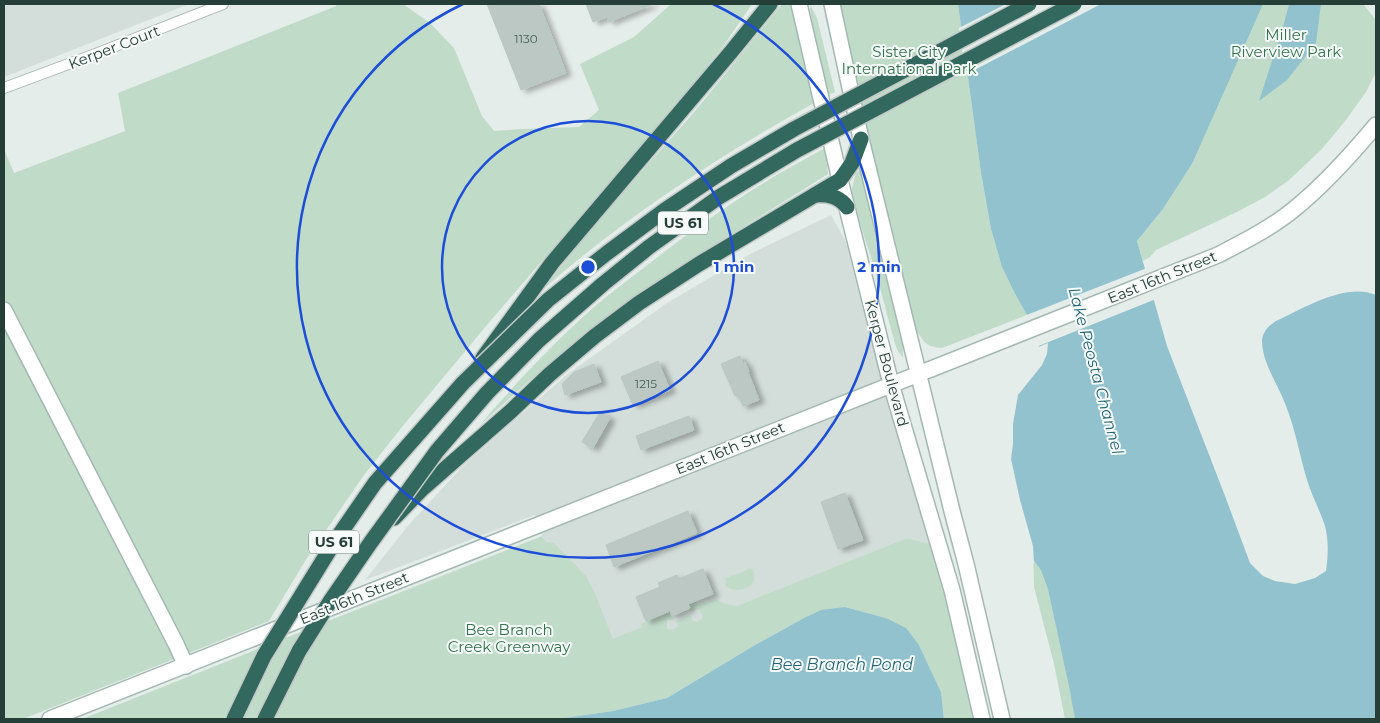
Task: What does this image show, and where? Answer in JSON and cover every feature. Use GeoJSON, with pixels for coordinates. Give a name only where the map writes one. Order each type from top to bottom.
{"type":"FeatureCollection","features":[{"type":"Feature","properties":{"kind":"highway"},"geometry":{"type":"LineString","coordinates":[[463,383],[552,263],[770,4]]}},
{"type":"Feature","properties":{"kind":"highway","name":"US 61"},"geometry":{"type":"LineString","coordinates":[[234,719],[264,656],[335,541],[375,483],[463,383],[555,294],[607,253],[730,166],[794,129],[1029,4]]}},
{"type":"Feature","properties":{"kind":"highway","name":"US 61"},"geometry":{"type":"LineString","coordinates":[[265,719],[299,651],[371,542],[437,451],[487,392],[539,340],[649,247],[719,198],[797,150],[1074,4]]}},
{"type":"Feature","properties":{"kind":"highway"},"geometry":{"type":"LineString","coordinates":[[371,542],[422,489],[510,412],[550,374],[596,336],[639,303],[699,264],[840,180],[852,163],[861,139]]}},
{"type":"Feature","properties":{"kind":"highway"},"geometry":{"type":"LineString","coordinates":[[815,195],[833,196],[847,207]]}},
{"type":"Feature","properties":{"kind":"main road","name":"Kerper Boulevard"},"geometry":{"type":"LineString","coordinates":[[799,4],[840,180],[891,384],[952,590],[982,719]]}},
{"type":"Feature","properties":{"kind":"main road","name":"Kerper Boulevard"},"geometry":{"type":"LineString","coordinates":[[832,4],[861,139],[966,564],[1002,719]]}},
{"type":"Feature","properties":{"kind":"main road","name":"East 16th Street"},"geometry":{"type":"LineString","coordinates":[[50,719],[1218,255],[1244,242],[1293,210],[1345,162],[1376,125]]}},
{"type":"Feature","properties":{"kind":"main road"},"geometry":{"type":"LineString","coordinates":[[4,310],[186,666]]}},
{"type":"Feature","properties":{"kind":"street","name":"Kerper Court"},"geometry":{"type":"LineString","coordinates":[[4,88],[223,4]]}},
{"type":"Feature","properties":{"kind":"shaded area"},"geometry":{"type":"Polygon","coordinates":[[[4,4],[189,4],[4,77],[4,4]]]}},
{"type":"Feature","properties":{"kind":"shaded area"},"geometry":{"type":"Polygon","coordinates":[[[831,215],[846,242],[875,356],[932,547],[927,543],[907,538],[619,654],[542,536],[535,515],[365,580],[407,527],[463,466],[565,376],[667,303],[752,253],[831,215]]]}},
{"type":"Feature","properties":{"kind":"green space"},"geometry":{"type":"Polygon","coordinates":[[[336,4],[403,4],[430,23],[454,48],[482,116],[494,131],[579,127],[599,110],[580,64],[634,37],[671,4],[752,4],[722,48],[680,101],[492,319],[364,475],[307,558],[269,621],[23,719],[4,719],[4,149],[14,173],[125,131],[118,93],[336,6],[336,4]]]}},
{"type":"Feature","properties":{"kind":"green space"},"geometry":{"type":"Polygon","coordinates":[[[782,4],[791,5],[814,103],[742,145],[672,190],[605,238],[541,291],[598,221],[695,111],[782,4]]]}},
{"type":"Feature","properties":{"kind":"green space","name":"Sister City International Park"},"geometry":{"type":"Polygon","coordinates":[[[839,4],[958,4],[981,173],[991,229],[1002,267],[1027,315],[942,348],[926,344],[916,330],[890,231],[839,4]]]}},
{"type":"Feature","properties":{"kind":"green space","name":"Miller Riverview Park"},"geometry":{"type":"Polygon","coordinates":[[[1251,4],[1363,4],[1376,20],[1376,72],[1366,92],[1346,120],[1322,149],[1288,181],[1265,197],[1239,211],[1156,250],[1143,261],[1137,241],[1163,209],[1192,164],[1251,4]]]}},
{"type":"Feature","properties":{"kind":"green space"},"geometry":{"type":"Polygon","coordinates":[[[811,6],[817,18],[835,92],[827,96],[811,19],[811,6]]]}},
{"type":"Feature","properties":{"kind":"green space"},"geometry":{"type":"Polygon","coordinates":[[[825,148],[828,174],[698,255],[621,307],[548,364],[479,426],[548,350],[607,296],[719,212],[770,179],[825,148]]]}},
{"type":"Feature","properties":{"kind":"green space"},"geometry":{"type":"Polygon","coordinates":[[[856,172],[861,172],[872,223],[903,341],[903,358],[895,344],[876,273],[852,198],[851,193],[856,172]]]}},
{"type":"Feature","properties":{"kind":"green space","name":"Bee Branch Creek Greenway"},"geometry":{"type":"Polygon","coordinates":[[[542,536],[546,542],[554,543],[586,576],[613,639],[642,627],[641,624],[670,611],[674,618],[673,620],[667,620],[668,629],[676,628],[678,626],[677,621],[689,615],[692,617],[692,621],[697,622],[703,616],[697,609],[692,612],[688,604],[696,601],[698,605],[716,599],[726,604],[737,606],[907,538],[927,543],[932,547],[961,654],[976,719],[944,719],[941,692],[919,645],[886,618],[845,607],[802,619],[667,698],[613,711],[557,719],[82,719],[542,536]]]}},
{"type":"Feature","properties":{"kind":"green space"},"geometry":{"type":"Polygon","coordinates":[[[1033,546],[1044,565],[1081,719],[1065,719],[1054,664],[1034,587],[1033,546]]]}},
{"type":"Feature","properties":{"kind":"green space"},"geometry":{"type":"Polygon","coordinates":[[[749,568],[752,569],[754,575],[754,581],[751,585],[741,590],[735,590],[725,585],[726,578],[744,572],[749,568]]]}},
{"type":"Feature","properties":{"kind":"water","name":"Lake Peosta Channel"},"geometry":{"type":"Polygon","coordinates":[[[958,4],[1263,4],[1192,164],[1163,209],[1137,241],[1167,346],[1250,563],[1263,576],[1275,581],[1295,584],[1315,578],[1326,571],[1328,543],[1325,526],[1308,483],[1289,415],[1265,359],[1262,342],[1264,333],[1276,321],[1325,298],[1352,292],[1376,295],[1376,719],[1075,719],[1048,589],[1041,570],[1029,554],[1007,476],[1004,406],[1035,361],[1039,347],[1027,315],[1002,267],[991,229],[981,173],[958,4]]]}},
{"type":"Feature","properties":{"kind":"water"},"geometry":{"type":"Polygon","coordinates":[[[1289,4],[1321,4],[1316,43],[1287,80],[1259,101],[1283,27],[1289,4]]]}},
{"type":"Feature","properties":{"kind":"water","name":"Bee Branch Pond"},"geometry":{"type":"Polygon","coordinates":[[[845,607],[886,618],[906,628],[919,645],[941,692],[944,719],[557,719],[613,711],[667,698],[802,619],[821,610],[845,607]]]}},
{"type":"Feature","properties":{"kind":"pier"},"geometry":{"type":"Polygon","coordinates":[[[1006,4],[1101,4],[965,75],[959,28],[1006,4]]]}},
{"type":"Feature","properties":{"kind":"pier"},"geometry":{"type":"Polygon","coordinates":[[[1147,268],[1156,299],[1036,347],[1024,316],[1147,268]]]}},
{"type":"Feature","properties":{"kind":"pier"},"geometry":{"type":"Polygon","coordinates":[[[1048,343],[1047,354],[1042,365],[1018,395],[1013,424],[1011,459],[1033,546],[1034,564],[1027,554],[1004,477],[1000,447],[1001,406],[1005,393],[1026,373],[1037,353],[1036,348],[1048,343]]]}},
{"type":"Feature","properties":{"kind":"building"},"geometry":{"type":"Polygon","coordinates":[[[487,4],[539,4],[566,73],[521,90],[487,4]]]}},
{"type":"Feature","properties":{"kind":"building"},"geometry":{"type":"Polygon","coordinates":[[[586,4],[653,4],[609,22],[607,17],[593,22],[586,4]]]}},
{"type":"Feature","properties":{"kind":"building"},"geometry":{"type":"Polygon","coordinates":[[[740,356],[743,363],[745,362],[759,400],[743,406],[738,395],[735,396],[721,364],[740,356]]]}},
{"type":"Feature","properties":{"kind":"building"},"geometry":{"type":"Polygon","coordinates":[[[658,361],[670,390],[633,405],[621,377],[658,361]]]}},
{"type":"Feature","properties":{"kind":"building"},"geometry":{"type":"Polygon","coordinates":[[[594,364],[601,382],[565,395],[562,384],[574,372],[594,364]]]}},
{"type":"Feature","properties":{"kind":"building"},"geometry":{"type":"Polygon","coordinates":[[[600,412],[610,418],[593,448],[582,442],[600,412]]]}},
{"type":"Feature","properties":{"kind":"building"},"geometry":{"type":"Polygon","coordinates":[[[689,416],[694,430],[641,450],[636,436],[689,416]]]}},
{"type":"Feature","properties":{"kind":"building"},"geometry":{"type":"Polygon","coordinates":[[[845,493],[863,540],[838,549],[821,502],[845,493]]]}},
{"type":"Feature","properties":{"kind":"building"},"geometry":{"type":"Polygon","coordinates":[[[688,511],[697,533],[614,567],[606,545],[688,511]]]}},
{"type":"Feature","properties":{"kind":"building"},"geometry":{"type":"Polygon","coordinates":[[[703,569],[713,594],[688,604],[690,608],[672,616],[670,611],[646,621],[636,597],[660,587],[658,583],[677,575],[679,579],[703,569]]]}}]}
